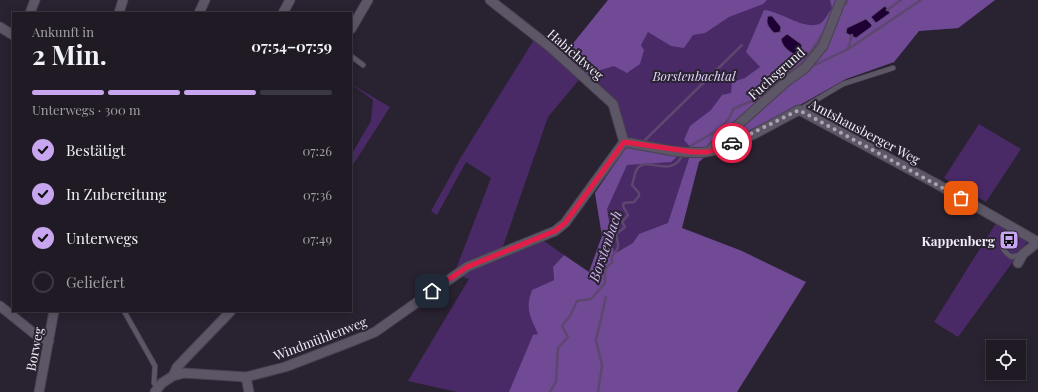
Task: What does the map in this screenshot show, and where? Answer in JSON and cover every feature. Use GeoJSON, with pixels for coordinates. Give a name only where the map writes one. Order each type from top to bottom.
{"type":"FeatureCollection","features":[{"type":"Feature","properties":{"kind":"street"},"geometry":{"type":"LineString","coordinates":[[30,12],[35,0]]}},
{"type":"Feature","properties":{"kind":"street"},"geometry":{"type":"LineString","coordinates":[[119,12],[123,0]]}},
{"type":"Feature","properties":{"kind":"street"},"geometry":{"type":"LineString","coordinates":[[199,12],[205,0]]}},
{"type":"Feature","properties":{"kind":"street"},"geometry":{"type":"LineString","coordinates":[[284,12],[290,0]]}},
{"type":"Feature","properties":{"kind":"street"},"geometry":{"type":"LineString","coordinates":[[352,27],[368,0]]}},
{"type":"Feature","properties":{"kind":"street","name":"Habichtweg"},"geometry":{"type":"LineString","coordinates":[[490,0],[550,47],[613,104],[624,142]]}},
{"type":"Feature","properties":{"kind":"street","name":"Fuchsgrund"},"geometry":{"type":"LineString","coordinates":[[708,152],[787,81],[805,68],[823,46],[841,0]]}},
{"type":"Feature","properties":{"kind":"street"},"geometry":{"type":"LineString","coordinates":[[0,27],[12,34]]}},
{"type":"Feature","properties":{"kind":"street","name":"Amtshausberger Weg"},"geometry":{"type":"LineString","coordinates":[[624,142],[693,152],[708,152],[739,141],[799,110],[935,183],[1038,242]]}},
{"type":"Feature","properties":{"kind":"street","name":"Windmühlenweg"},"geometry":{"type":"LineString","coordinates":[[173,376],[184,373],[246,377],[285,367],[375,332],[467,267],[555,231],[565,223],[624,142]]}},
{"type":"Feature","properties":{"kind":"street"},"geometry":{"type":"LineString","coordinates":[[1018,263],[1023,254],[1038,242]]}},
{"type":"Feature","properties":{"kind":"street"},"geometry":{"type":"LineString","coordinates":[[0,306],[41,338],[48,341]]}},
{"type":"Feature","properties":{"kind":"street","name":"Borweg"},"geometry":{"type":"LineString","coordinates":[[39,392],[54,312]]}},
{"type":"Feature","properties":{"kind":"street"},"geometry":{"type":"LineString","coordinates":[[156,390],[162,383],[173,376],[177,367],[231,312]]}},
{"type":"Feature","properties":{"kind":"street"},"geometry":{"type":"LineString","coordinates":[[246,377],[249,392]]}},
{"type":"Feature","properties":{"kind":"lane"},"geometry":{"type":"LineString","coordinates":[[352,57],[363,65]]}},
{"type":"Feature","properties":{"kind":"lane"},"geometry":{"type":"LineString","coordinates":[[799,110],[844,84],[893,68]]}},
{"type":"Feature","properties":{"kind":"lane"},"geometry":{"type":"LineString","coordinates":[[1012,228],[1003,238],[1002,247],[1006,254],[1012,258],[1023,254]]}},
{"type":"Feature","properties":{"kind":"lane"},"geometry":{"type":"LineString","coordinates":[[125,312],[154,366],[154,383],[156,390]]}},
{"type":"Feature","properties":{"kind":"green space","name":"Borstenbachtal"},"geometry":{"type":"Polygon","coordinates":[[[608,0],[995,0],[959,28],[919,31],[894,62],[846,79],[741,138],[692,149],[669,223],[742,251],[748,263],[693,392],[457,392],[408,381],[469,279],[454,274],[491,178],[466,162],[437,215],[431,211],[461,157],[537,35],[563,56],[608,0]],[[583,75],[548,117],[500,255],[541,239],[564,255],[553,267],[554,280],[533,290],[589,272],[602,236],[595,193],[627,146],[617,102],[583,75]]]}},
{"type":"Feature","properties":{"kind":"green space"},"geometry":{"type":"Polygon","coordinates":[[[352,85],[390,107],[352,166],[352,153],[371,121],[373,100],[352,85]]]}},
{"type":"Feature","properties":{"kind":"green space"},"geometry":{"type":"Polygon","coordinates":[[[979,124],[1021,149],[986,202],[944,178],[979,124]]]}},
{"type":"Feature","properties":{"kind":"green space"},"geometry":{"type":"Polygon","coordinates":[[[996,223],[1028,241],[958,337],[934,322],[996,223]]]}},
{"type":"Feature","properties":{"kind":"shaded area"},"geometry":{"type":"Polygon","coordinates":[[[608,0],[767,0],[763,4],[729,17],[705,33],[693,35],[684,48],[671,46],[648,32],[641,45],[644,50],[640,64],[627,73],[614,66],[584,75],[563,56],[608,0]]]}},
{"type":"Feature","properties":{"kind":"shaded area"},"geometry":{"type":"Polygon","coordinates":[[[830,0],[995,0],[958,28],[919,31],[894,62],[846,79],[741,138],[712,150],[699,162],[682,228],[742,251],[806,282],[737,392],[509,392],[533,335],[538,334],[529,312],[529,302],[532,290],[554,280],[553,267],[564,255],[589,272],[602,236],[595,193],[627,146],[679,155],[671,162],[627,165],[607,209],[614,254],[633,243],[639,234],[668,223],[692,149],[684,140],[690,126],[711,110],[722,95],[731,93],[732,82],[745,78],[760,67],[746,52],[764,10],[771,11],[801,23],[815,25],[822,22],[832,8],[830,0]]]}},
{"type":"Feature","properties":{"kind":"shaded area"},"geometry":{"type":"Polygon","coordinates":[[[885,6],[890,13],[876,23],[871,17],[885,6]]]}},
{"type":"Feature","properties":{"kind":"shaded area"},"geometry":{"type":"Polygon","coordinates":[[[768,16],[772,16],[781,27],[780,32],[774,33],[769,27],[767,23],[768,16]]]}},
{"type":"Feature","properties":{"kind":"shaded area"},"geometry":{"type":"Polygon","coordinates":[[[866,19],[872,25],[871,27],[856,38],[846,33],[847,28],[866,19]]]}},
{"type":"Feature","properties":{"kind":"shaded area"},"geometry":{"type":"Polygon","coordinates":[[[787,34],[801,44],[802,47],[794,54],[786,48],[782,42],[781,39],[787,34]]]}},
{"type":"Feature","properties":{"kind":"waterway","name":"Borstenbach"},"geometry":{"type":"LineString","coordinates":[[846,4],[847,0]]}},
{"type":"Feature","properties":{"kind":"waterway"},"geometry":{"type":"LineString","coordinates":[[887,10],[901,0]]}},
{"type":"Feature","properties":{"kind":"waterway","name":"Borstenbach"},"geometry":{"type":"LineString","coordinates":[[815,65],[848,49],[921,0]]}},
{"type":"Feature","properties":{"kind":"waterway","name":"Borstenbach"},"geometry":{"type":"LineString","coordinates":[[795,69],[805,60],[826,29]]}},
{"type":"Feature","properties":{"kind":"waterway"},"geometry":{"type":"LineString","coordinates":[[848,49],[852,35]]}},
{"type":"Feature","properties":{"kind":"waterway"},"geometry":{"type":"LineString","coordinates":[[643,142],[742,45]]}},
{"type":"Feature","properties":{"kind":"waterway","name":"Borstenbach"},"geometry":{"type":"LineString","coordinates":[[690,146],[722,127],[731,116],[733,109],[758,98],[762,79],[797,69]]}},
{"type":"Feature","properties":{"kind":"waterway","name":"Borstenbach"},"geometry":{"type":"LineString","coordinates":[[550,392],[556,381],[558,348],[568,337],[562,326],[570,316],[577,301],[591,299],[605,283],[606,269],[612,263],[612,256],[618,248],[616,234],[625,227],[622,222],[628,215],[623,206],[624,203],[634,202],[639,196],[639,193],[632,185],[637,169],[641,165],[647,164],[665,167],[671,166],[677,163],[682,156]]}},
{"type":"Feature","properties":{"kind":"waterway"},"geometry":{"type":"LineString","coordinates":[[598,392],[602,366],[596,340],[606,297]]}},
{"type":"Feature","properties":{"kind":"way so far"},"geometry":{"type":"LineString","coordinates":[[732,143],[739,141],[799,110],[961,198]]}},
{"type":"Feature","properties":{"kind":"place","name":"Kappenberg"},"geometry":{"type":"Point","coordinates":[1009,240]}},
{"type":"Feature","properties":{"kind":"route"},"geometry":{"type":"LineString","coordinates":[[432,291],[467,267],[555,231],[565,223],[624,142],[693,152],[708,152],[732,143]]}}]}
